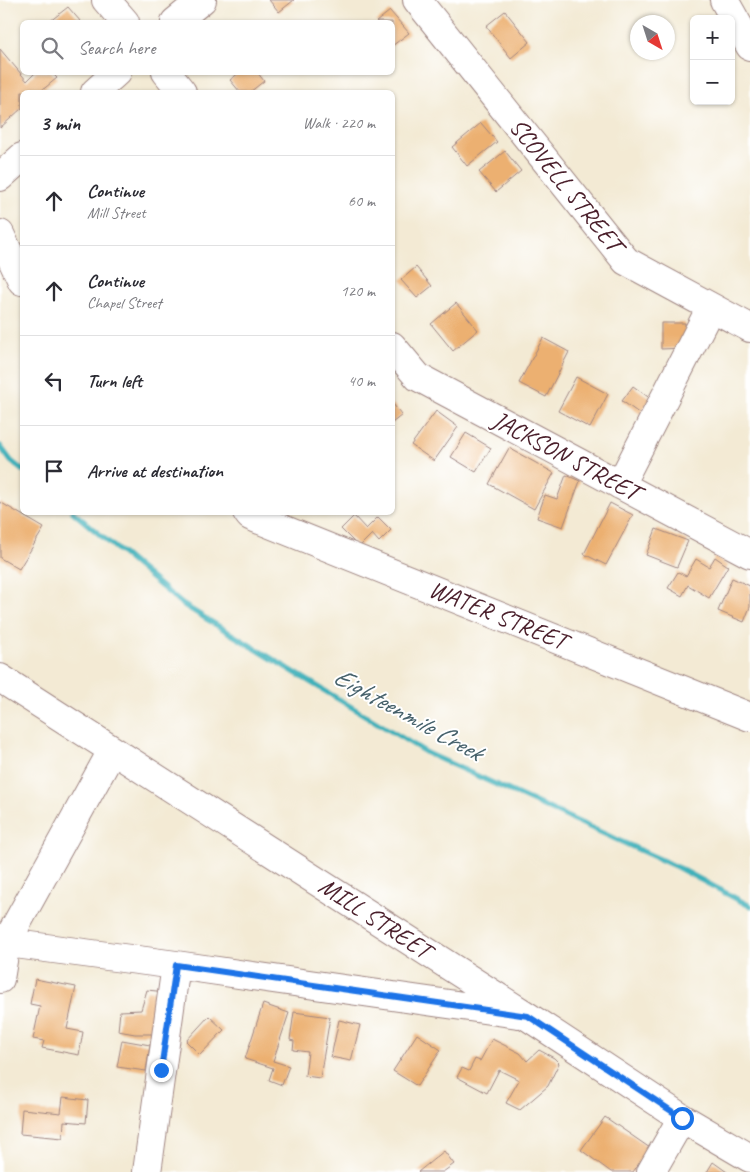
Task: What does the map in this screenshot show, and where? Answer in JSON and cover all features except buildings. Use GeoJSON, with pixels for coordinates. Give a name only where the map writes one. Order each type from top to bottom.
{"type":"FeatureCollection","features":[{"type":"Feature","properties":{"kind":"street"},"geometry":{"type":"LineString","coordinates":[[106,0],[123,20]]}},
{"type":"Feature","properties":{"kind":"street"},"geometry":{"type":"LineString","coordinates":[[177,20],[202,0]]}},
{"type":"Feature","properties":{"kind":"street","name":"SCOVELL STREET"},"geometry":{"type":"LineString","coordinates":[[417,0],[626,261],[750,328]]}},
{"type":"Feature","properties":{"kind":"street"},"geometry":{"type":"LineString","coordinates":[[724,0],[750,46]]}},
{"type":"Feature","properties":{"kind":"street"},"geometry":{"type":"LineString","coordinates":[[97,90],[114,75]]}},
{"type":"Feature","properties":{"kind":"street"},"geometry":{"type":"LineString","coordinates":[[168,75],[180,90]]}},
{"type":"Feature","properties":{"kind":"street"},"geometry":{"type":"LineString","coordinates":[[0,177],[20,159]]}},
{"type":"Feature","properties":{"kind":"street"},"geometry":{"type":"LineString","coordinates":[[0,234],[20,277]]}},
{"type":"Feature","properties":{"kind":"street"},"geometry":{"type":"LineString","coordinates":[[620,484],[711,307]]}},
{"type":"Feature","properties":{"kind":"street","name":"JACKSON STREET"},"geometry":{"type":"LineString","coordinates":[[395,350],[418,377],[750,554]]}},
{"type":"Feature","properties":{"kind":"street","name":"WATER STREET"},"geometry":{"type":"LineString","coordinates":[[249,515],[750,717]]}},
{"type":"Feature","properties":{"kind":"street","name":"MILL STREET"},"geometry":{"type":"LineString","coordinates":[[0,678],[528,1016],[682,1118],[750,1158]]}},
{"type":"Feature","properties":{"kind":"street"},"geometry":{"type":"LineString","coordinates":[[0,979],[3,942],[112,750]]}},
{"type":"Feature","properties":{"kind":"street"},"geometry":{"type":"LineString","coordinates":[[3,942],[528,1016]]}},
{"type":"Feature","properties":{"kind":"street"},"geometry":{"type":"LineString","coordinates":[[147,1172],[176,965]]}},
{"type":"Feature","properties":{"kind":"street"},"geometry":{"type":"LineString","coordinates":[[651,1172],[682,1118]]}},
{"type":"Feature","properties":{"kind":"waterway","name":"Eighteenmile Creek"},"geometry":{"type":"LineString","coordinates":[[0,446],[11,461],[20,468]]}},
{"type":"Feature","properties":{"kind":"waterway","name":"Eighteenmile Creek"},"geometry":{"type":"LineString","coordinates":[[77,515],[182,604],[427,753],[677,867],[750,906]]}},
{"type":"Feature","properties":{"kind":"route"},"geometry":{"type":"LineString","coordinates":[[161,1070],[176,965],[528,1016],[682,1118]]}}]}
